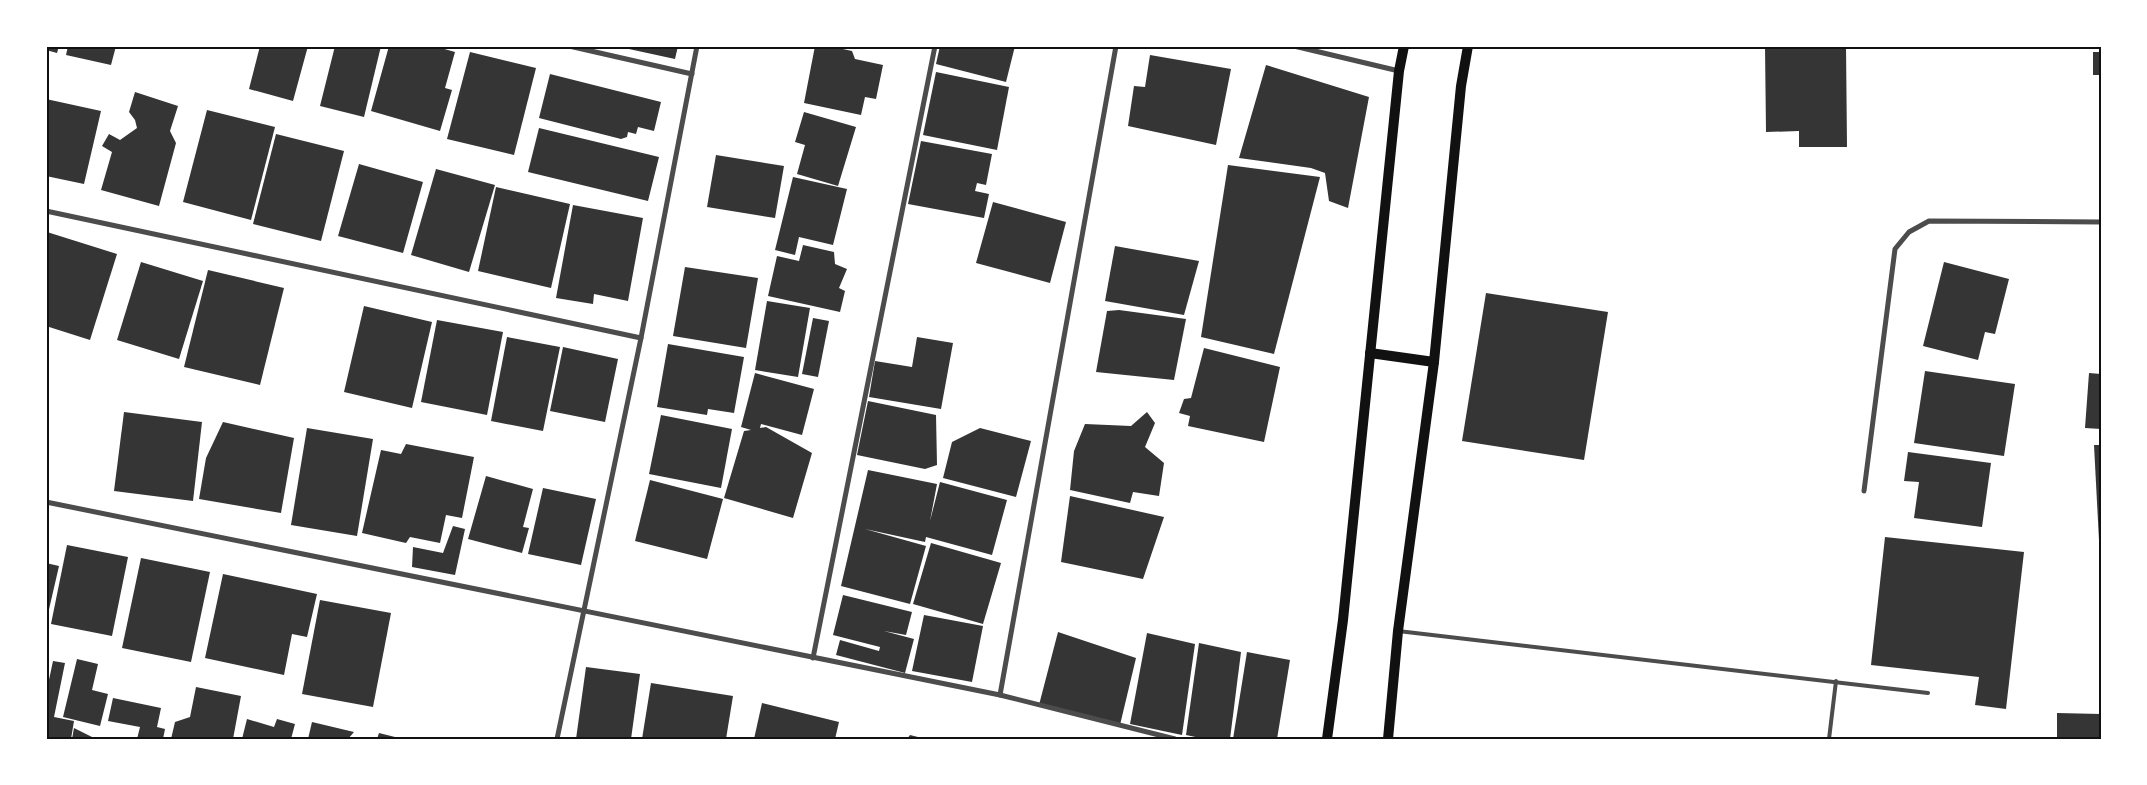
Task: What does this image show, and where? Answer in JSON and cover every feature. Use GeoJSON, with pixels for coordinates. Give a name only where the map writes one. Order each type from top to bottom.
{"type":"FeatureCollection","features":[{"type":"Feature","properties":{"kind":"main road"},"geometry":{"type":"LineString","coordinates":[[1327,739],[1343,620],[1399,71],[1404,46]]}},
{"type":"Feature","properties":{"kind":"main road"},"geometry":{"type":"LineString","coordinates":[[1388,739],[1398,631],[1434,362],[1462,86],[1468,46]]}},
{"type":"Feature","properties":{"kind":"main road"},"geometry":{"type":"LineString","coordinates":[[1370,353],[1434,362]]}},
{"type":"Feature","properties":{"kind":"street"},"geometry":{"type":"LineString","coordinates":[[568,46],[692,74]]}},
{"type":"Feature","properties":{"kind":"street"},"geometry":{"type":"LineString","coordinates":[[557,739],[641,338],[697,46]]}},
{"type":"Feature","properties":{"kind":"street"},"geometry":{"type":"LineString","coordinates":[[813,658],[935,46]]}},
{"type":"Feature","properties":{"kind":"street"},"geometry":{"type":"LineString","coordinates":[[1000,695],[1116,46]]}},
{"type":"Feature","properties":{"kind":"street"},"geometry":{"type":"LineString","coordinates":[[1294,46],[1399,71]]}},
{"type":"Feature","properties":{"kind":"street"},"geometry":{"type":"LineString","coordinates":[[46,211],[641,338]]}},
{"type":"Feature","properties":{"kind":"street"},"geometry":{"type":"LineString","coordinates":[[1864,491],[1895,249],[1909,232],[1929,221],[2101,222]]}},
{"type":"Feature","properties":{"kind":"street"},"geometry":{"type":"LineString","coordinates":[[46,502],[1000,695],[1175,739]]}},
{"type":"Feature","properties":{"kind":"lane"},"geometry":{"type":"LineString","coordinates":[[1398,631],[1928,693]]}},
{"type":"Feature","properties":{"kind":"lane"},"geometry":{"type":"LineString","coordinates":[[1829,739],[1836,682]]}},
{"type":"Feature","properties":{"kind":"building"},"geometry":{"type":"Polygon","coordinates":[[[46,46],[59,46],[57,53],[46,50],[46,46]]]}},
{"type":"Feature","properties":{"kind":"building"},"geometry":{"type":"Polygon","coordinates":[[[68,46],[116,46],[111,65],[66,55],[68,46]]]}},
{"type":"Feature","properties":{"kind":"building"},"geometry":{"type":"Polygon","coordinates":[[[260,46],[308,46],[293,101],[249,89],[260,46]]]}},
{"type":"Feature","properties":{"kind":"building"},"geometry":{"type":"Polygon","coordinates":[[[335,46],[381,46],[364,117],[320,106],[335,46]]]}},
{"type":"Feature","properties":{"kind":"building"},"geometry":{"type":"Polygon","coordinates":[[[389,46],[434,46],[455,52],[445,88],[452,90],[440,131],[371,111],[389,46]]]}},
{"type":"Feature","properties":{"kind":"building"},"geometry":{"type":"Polygon","coordinates":[[[615,46],[678,46],[675,59],[615,46]]]}},
{"type":"Feature","properties":{"kind":"building"},"geometry":{"type":"Polygon","coordinates":[[[815,46],[829,46],[852,51],[855,59],[883,65],[876,99],[865,97],[861,115],[804,103],[815,46]]]}},
{"type":"Feature","properties":{"kind":"building"},"geometry":{"type":"Polygon","coordinates":[[[940,46],[1015,46],[1006,82],[936,64],[940,46]]]}},
{"type":"Feature","properties":{"kind":"building"},"geometry":{"type":"Polygon","coordinates":[[[1765,46],[1846,46],[1847,147],[1799,147],[1799,131],[1766,132],[1765,46]]]}},
{"type":"Feature","properties":{"kind":"building"},"geometry":{"type":"Polygon","coordinates":[[[470,52],[536,68],[514,155],[447,139],[470,52]]]}},
{"type":"Feature","properties":{"kind":"building"},"geometry":{"type":"Polygon","coordinates":[[[2093,52],[2101,52],[2101,75],[2093,75],[2093,52]]]}},
{"type":"Feature","properties":{"kind":"building"},"geometry":{"type":"Polygon","coordinates":[[[1150,55],[1231,69],[1216,145],[1128,126],[1134,86],[1145,87],[1150,55]]]}},
{"type":"Feature","properties":{"kind":"building"},"geometry":{"type":"Polygon","coordinates":[[[1266,65],[1369,97],[1348,208],[1329,201],[1325,173],[1311,168],[1239,158],[1266,65]]]}},
{"type":"Feature","properties":{"kind":"building"},"geometry":{"type":"Polygon","coordinates":[[[936,72],[1009,87],[997,150],[923,135],[936,72]]]}},
{"type":"Feature","properties":{"kind":"building"},"geometry":{"type":"Polygon","coordinates":[[[550,74],[661,102],[654,131],[638,127],[636,134],[628,132],[627,137],[621,139],[539,118],[550,74]]]}},
{"type":"Feature","properties":{"kind":"building"},"geometry":{"type":"Polygon","coordinates":[[[135,92],[178,106],[170,131],[176,143],[159,206],[101,190],[112,152],[102,146],[109,134],[120,140],[137,128],[135,120],[129,112],[135,92]]]}},
{"type":"Feature","properties":{"kind":"building"},"geometry":{"type":"Polygon","coordinates":[[[46,99],[101,111],[84,184],[46,176],[46,99]]]}},
{"type":"Feature","properties":{"kind":"building"},"geometry":{"type":"Polygon","coordinates":[[[207,110],[275,127],[251,220],[183,202],[207,110]]]}},
{"type":"Feature","properties":{"kind":"building"},"geometry":{"type":"Polygon","coordinates":[[[804,112],[856,127],[838,186],[797,174],[805,145],[795,142],[804,112]]]}},
{"type":"Feature","properties":{"kind":"building"},"geometry":{"type":"Polygon","coordinates":[[[539,128],[659,157],[648,201],[528,172],[539,128]]]}},
{"type":"Feature","properties":{"kind":"building"},"geometry":{"type":"Polygon","coordinates":[[[276,134],[344,151],[321,241],[253,224],[276,134]]]}},
{"type":"Feature","properties":{"kind":"building"},"geometry":{"type":"Polygon","coordinates":[[[921,141],[992,154],[986,185],[977,183],[975,191],[989,194],[984,218],[908,204],[921,141]]]}},
{"type":"Feature","properties":{"kind":"building"},"geometry":{"type":"Polygon","coordinates":[[[716,155],[784,166],[775,218],[707,207],[716,155]]]}},
{"type":"Feature","properties":{"kind":"building"},"geometry":{"type":"Polygon","coordinates":[[[359,164],[423,182],[403,253],[338,236],[359,164]]]}},
{"type":"Feature","properties":{"kind":"building"},"geometry":{"type":"Polygon","coordinates":[[[1228,165],[1320,177],[1274,354],[1201,337],[1228,165]]]}},
{"type":"Feature","properties":{"kind":"building"},"geometry":{"type":"Polygon","coordinates":[[[436,169],[495,185],[469,272],[411,255],[436,169]]]}},
{"type":"Feature","properties":{"kind":"building"},"geometry":{"type":"Polygon","coordinates":[[[793,177],[847,189],[833,245],[799,237],[795,255],[775,250],[793,177]]]}},
{"type":"Feature","properties":{"kind":"building"},"geometry":{"type":"Polygon","coordinates":[[[496,187],[570,204],[551,288],[478,271],[496,187]]]}},
{"type":"Feature","properties":{"kind":"building"},"geometry":{"type":"Polygon","coordinates":[[[993,202],[1066,222],[1050,283],[976,263],[993,202]]]}},
{"type":"Feature","properties":{"kind":"building"},"geometry":{"type":"Polygon","coordinates":[[[573,205],[643,218],[628,301],[594,294],[593,304],[556,298],[573,205]]]}},
{"type":"Feature","properties":{"kind":"building"},"geometry":{"type":"Polygon","coordinates":[[[47,232],[117,254],[90,340],[46,326],[47,232]]]}},
{"type":"Feature","properties":{"kind":"building"},"geometry":{"type":"Polygon","coordinates":[[[803,245],[834,252],[835,264],[847,269],[839,288],[845,291],[840,312],[768,296],[777,256],[799,261],[803,245]]]}},
{"type":"Feature","properties":{"kind":"building"},"geometry":{"type":"Polygon","coordinates":[[[1115,246],[1199,261],[1184,315],[1105,301],[1115,246]]]}},
{"type":"Feature","properties":{"kind":"building"},"geometry":{"type":"Polygon","coordinates":[[[141,262],[203,281],[179,359],[117,340],[141,262]]]}},
{"type":"Feature","properties":{"kind":"building"},"geometry":{"type":"Polygon","coordinates":[[[1944,262],[2009,279],[1995,334],[1985,332],[1978,360],[1923,346],[1944,262]]]}},
{"type":"Feature","properties":{"kind":"building"},"geometry":{"type":"Polygon","coordinates":[[[685,267],[758,278],[746,348],[673,336],[685,267]]]}},
{"type":"Feature","properties":{"kind":"building"},"geometry":{"type":"Polygon","coordinates":[[[208,270],[284,288],[260,385],[184,367],[208,270]]]}},
{"type":"Feature","properties":{"kind":"building"},"geometry":{"type":"Polygon","coordinates":[[[1486,293],[1608,312],[1584,460],[1462,441],[1486,293]]]}},
{"type":"Feature","properties":{"kind":"building"},"geometry":{"type":"Polygon","coordinates":[[[767,301],[810,308],[798,377],[755,370],[767,301]]]}},
{"type":"Feature","properties":{"kind":"building"},"geometry":{"type":"Polygon","coordinates":[[[364,306],[432,322],[412,408],[344,392],[364,306]]]}},
{"type":"Feature","properties":{"kind":"building"},"geometry":{"type":"Polygon","coordinates":[[[1119,310],[1186,319],[1174,380],[1096,372],[1107,311],[1119,310]]]}},
{"type":"Feature","properties":{"kind":"building"},"geometry":{"type":"Polygon","coordinates":[[[813,318],[829,321],[818,377],[802,374],[813,318]]]}},
{"type":"Feature","properties":{"kind":"building"},"geometry":{"type":"Polygon","coordinates":[[[437,320],[503,332],[487,415],[421,402],[437,320]]]}},
{"type":"Feature","properties":{"kind":"building"},"geometry":{"type":"Polygon","coordinates":[[[507,337],[560,347],[543,431],[491,421],[507,337]]]}},
{"type":"Feature","properties":{"kind":"building"},"geometry":{"type":"Polygon","coordinates":[[[917,337],[953,343],[941,409],[869,397],[875,361],[912,367],[917,337]]]}},
{"type":"Feature","properties":{"kind":"building"},"geometry":{"type":"Polygon","coordinates":[[[668,344],[744,357],[734,413],[708,409],[707,415],[657,407],[668,344]]]}},
{"type":"Feature","properties":{"kind":"building"},"geometry":{"type":"Polygon","coordinates":[[[563,347],[618,359],[605,422],[550,411],[563,347]]]}},
{"type":"Feature","properties":{"kind":"building"},"geometry":{"type":"Polygon","coordinates":[[[1204,348],[1280,367],[1264,442],[1188,426],[1190,416],[1179,413],[1184,399],[1191,398],[1204,348]]]}},
{"type":"Feature","properties":{"kind":"building"},"geometry":{"type":"Polygon","coordinates":[[[1925,371],[2015,384],[2004,456],[1914,443],[1925,371]]]}},
{"type":"Feature","properties":{"kind":"building"},"geometry":{"type":"Polygon","coordinates":[[[755,373],[814,389],[802,435],[761,424],[760,428],[766,427],[812,453],[793,518],[724,498],[744,431],[751,430],[741,427],[755,373]]]}},
{"type":"Feature","properties":{"kind":"building"},"geometry":{"type":"Polygon","coordinates":[[[2089,373],[2101,374],[2101,429],[2085,428],[2089,373]]]}},
{"type":"Feature","properties":{"kind":"building"},"geometry":{"type":"Polygon","coordinates":[[[868,401],[936,415],[937,465],[925,469],[857,455],[868,401]]]}},
{"type":"Feature","properties":{"kind":"building"},"geometry":{"type":"Polygon","coordinates":[[[124,412],[202,422],[193,501],[114,491],[124,412]]]}},
{"type":"Feature","properties":{"kind":"building"},"geometry":{"type":"Polygon","coordinates":[[[1147,412],[1155,423],[1145,447],[1164,463],[1159,496],[1133,492],[1130,503],[1070,490],[1074,451],[1085,424],[1131,426],[1147,412]]]}},
{"type":"Feature","properties":{"kind":"building"},"geometry":{"type":"Polygon","coordinates":[[[661,415],[732,429],[721,488],[649,474],[661,415]]]}},
{"type":"Feature","properties":{"kind":"building"},"geometry":{"type":"Polygon","coordinates":[[[223,422],[294,438],[281,513],[199,499],[206,458],[223,422]]]}},
{"type":"Feature","properties":{"kind":"building"},"geometry":{"type":"Polygon","coordinates":[[[307,428],[373,439],[357,536],[291,525],[307,428]]]}},
{"type":"Feature","properties":{"kind":"building"},"geometry":{"type":"Polygon","coordinates":[[[980,428],[1031,441],[1016,497],[943,478],[952,442],[980,428]]]}},
{"type":"Feature","properties":{"kind":"building"},"geometry":{"type":"Polygon","coordinates":[[[406,444],[474,457],[462,518],[446,515],[440,543],[410,537],[406,543],[362,533],[381,450],[401,454],[406,444]]]}},
{"type":"Feature","properties":{"kind":"building"},"geometry":{"type":"Polygon","coordinates":[[[2094,445],[2101,445],[2101,539],[2099,540],[2094,445]]]}},
{"type":"Feature","properties":{"kind":"building"},"geometry":{"type":"Polygon","coordinates":[[[1908,452],[1991,463],[1982,527],[1914,518],[1919,482],[1904,481],[1908,452]]]}},
{"type":"Feature","properties":{"kind":"building"},"geometry":{"type":"Polygon","coordinates":[[[868,470],[937,484],[930,521],[940,482],[1007,500],[992,555],[926,537],[925,542],[865,529],[926,546],[910,604],[841,586],[868,470]]]}},
{"type":"Feature","properties":{"kind":"building"},"geometry":{"type":"Polygon","coordinates":[[[486,476],[533,489],[523,527],[529,528],[522,553],[468,539],[486,476]]]}},
{"type":"Feature","properties":{"kind":"building"},"geometry":{"type":"Polygon","coordinates":[[[650,480],[723,499],[707,559],[635,541],[650,480]]]}},
{"type":"Feature","properties":{"kind":"building"},"geometry":{"type":"Polygon","coordinates":[[[543,488],[596,499],[581,565],[528,554],[543,488]]]}},
{"type":"Feature","properties":{"kind":"building"},"geometry":{"type":"Polygon","coordinates":[[[1070,496],[1164,517],[1143,579],[1061,562],[1070,496]]]}},
{"type":"Feature","properties":{"kind":"building"},"geometry":{"type":"Polygon","coordinates":[[[453,526],[465,529],[455,575],[412,567],[413,547],[443,553],[453,526]]]}},
{"type":"Feature","properties":{"kind":"building"},"geometry":{"type":"Polygon","coordinates":[[[1885,537],[2024,552],[2006,709],[1975,705],[1979,677],[1871,665],[1885,537]]]}},
{"type":"Feature","properties":{"kind":"building"},"geometry":{"type":"Polygon","coordinates":[[[931,543],[1001,563],[983,624],[913,604],[931,543]]]}},
{"type":"Feature","properties":{"kind":"building"},"geometry":{"type":"Polygon","coordinates":[[[67,545],[128,557],[112,636],[51,624],[67,545]]]}},
{"type":"Feature","properties":{"kind":"building"},"geometry":{"type":"Polygon","coordinates":[[[141,558],[210,572],[191,662],[122,648],[141,558]]]}},
{"type":"Feature","properties":{"kind":"building"},"geometry":{"type":"Polygon","coordinates":[[[46,563],[59,566],[47,618],[46,618],[46,563]]]}},
{"type":"Feature","properties":{"kind":"building"},"geometry":{"type":"Polygon","coordinates":[[[223,574],[317,594],[307,637],[292,634],[284,675],[205,658],[223,574]]]}},
{"type":"Feature","properties":{"kind":"building"},"geometry":{"type":"Polygon","coordinates":[[[843,595],[912,612],[906,635],[884,631],[914,639],[905,673],[836,655],[840,640],[879,651],[880,647],[833,635],[843,595]]]}},
{"type":"Feature","properties":{"kind":"building"},"geometry":{"type":"Polygon","coordinates":[[[320,600],[391,613],[373,707],[302,694],[320,600]]]}},
{"type":"Feature","properties":{"kind":"building"},"geometry":{"type":"Polygon","coordinates":[[[924,615],[983,626],[972,682],[912,671],[924,615]]]}},
{"type":"Feature","properties":{"kind":"building"},"geometry":{"type":"Polygon","coordinates":[[[1058,632],[1136,658],[1120,725],[1039,705],[1058,632]]]}},
{"type":"Feature","properties":{"kind":"building"},"geometry":{"type":"Polygon","coordinates":[[[1147,633],[1195,644],[1182,735],[1130,724],[1147,633]]]}},
{"type":"Feature","properties":{"kind":"building"},"geometry":{"type":"Polygon","coordinates":[[[1199,643],[1241,652],[1230,739],[1205,739],[1186,735],[1199,643]]]}},
{"type":"Feature","properties":{"kind":"building"},"geometry":{"type":"Polygon","coordinates":[[[1247,652],[1290,660],[1277,739],[1233,739],[1247,652]]]}},
{"type":"Feature","properties":{"kind":"building"},"geometry":{"type":"Polygon","coordinates":[[[77,659],[98,664],[92,690],[108,694],[100,726],[63,717],[77,659]]]}},
{"type":"Feature","properties":{"kind":"building"},"geometry":{"type":"Polygon","coordinates":[[[53,661],[65,663],[54,717],[74,721],[71,739],[46,739],[46,694],[53,661]]]}},
{"type":"Feature","properties":{"kind":"building"},"geometry":{"type":"Polygon","coordinates":[[[586,667],[640,674],[631,739],[576,739],[586,667]]]}},
{"type":"Feature","properties":{"kind":"building"},"geometry":{"type":"Polygon","coordinates":[[[651,683],[733,696],[726,739],[642,739],[651,683]]]}},
{"type":"Feature","properties":{"kind":"building"},"geometry":{"type":"Polygon","coordinates":[[[196,687],[241,696],[233,739],[171,739],[175,722],[190,717],[196,687]]]}},
{"type":"Feature","properties":{"kind":"building"},"geometry":{"type":"Polygon","coordinates":[[[113,698],[161,708],[157,727],[165,729],[163,739],[137,739],[140,727],[108,721],[113,698]]]}},
{"type":"Feature","properties":{"kind":"building"},"geometry":{"type":"Polygon","coordinates":[[[762,703],[839,722],[835,739],[754,739],[762,703]]]}},
{"type":"Feature","properties":{"kind":"building"},"geometry":{"type":"Polygon","coordinates":[[[2057,713],[2101,714],[2101,739],[2057,739],[2057,713]]]}},
{"type":"Feature","properties":{"kind":"building"},"geometry":{"type":"Polygon","coordinates":[[[247,719],[274,727],[277,719],[295,724],[291,739],[242,739],[247,719]]]}},
{"type":"Feature","properties":{"kind":"building"},"geometry":{"type":"Polygon","coordinates":[[[312,722],[354,732],[348,739],[308,739],[312,722]]]}},
{"type":"Feature","properties":{"kind":"building"},"geometry":{"type":"Polygon","coordinates":[[[74,728],[96,739],[72,739],[74,728]]]}},
{"type":"Feature","properties":{"kind":"building"},"geometry":{"type":"Polygon","coordinates":[[[379,733],[399,738],[399,739],[377,739],[379,733]]]}},
{"type":"Feature","properties":{"kind":"building"},"geometry":{"type":"Polygon","coordinates":[[[910,735],[922,738],[907,739],[910,735]]]}}]}
